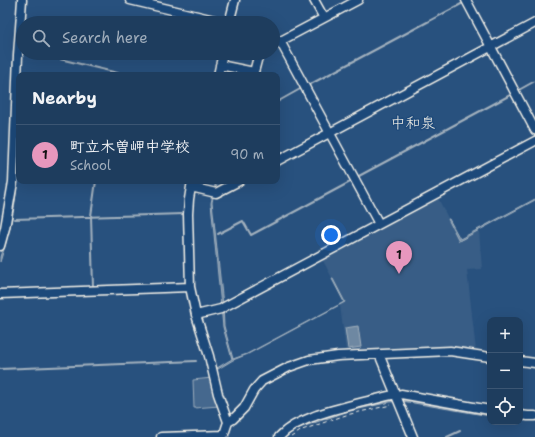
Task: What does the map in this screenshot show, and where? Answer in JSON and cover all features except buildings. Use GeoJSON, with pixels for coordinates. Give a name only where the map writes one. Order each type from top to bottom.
{"type":"FeatureCollection","features":[{"type":"Feature","properties":{"kind":"street"},"geometry":{"type":"LineString","coordinates":[[21,16],[22,0]]}},
{"type":"Feature","properties":{"kind":"street"},"geometry":{"type":"LineString","coordinates":[[130,0],[198,16]]}},
{"type":"Feature","properties":{"kind":"street"},"geometry":{"type":"LineString","coordinates":[[230,16],[236,0]]}},
{"type":"Feature","properties":{"kind":"street"},"geometry":{"type":"LineString","coordinates":[[314,0],[324,18]]}},
{"type":"Feature","properties":{"kind":"street"},"geometry":{"type":"LineString","coordinates":[[280,41],[358,0]]}},
{"type":"Feature","properties":{"kind":"street"},"geometry":{"type":"LineString","coordinates":[[466,0],[535,130]]}},
{"type":"Feature","properties":{"kind":"street"},"geometry":{"type":"LineString","coordinates":[[280,159],[535,23]]}},
{"type":"Feature","properties":{"kind":"street"},"geometry":{"type":"LineString","coordinates":[[280,48],[330,133],[379,224]]}},
{"type":"Feature","properties":{"kind":"street"},"geometry":{"type":"LineString","coordinates":[[18,60],[18,72]]}},
{"type":"Feature","properties":{"kind":"street"},"geometry":{"type":"LineString","coordinates":[[219,72],[221,60]]}},
{"type":"Feature","properties":{"kind":"street"},"geometry":{"type":"LineString","coordinates":[[254,72],[257,60]]}},
{"type":"Feature","properties":{"kind":"street"},"geometry":{"type":"LineString","coordinates":[[220,65],[250,72]]}},
{"type":"Feature","properties":{"kind":"street"},"geometry":{"type":"LineString","coordinates":[[196,314],[222,308],[535,140]]}},
{"type":"Feature","properties":{"kind":"street"},"geometry":{"type":"LineString","coordinates":[[0,246],[5,228],[13,182],[16,145]]}},
{"type":"Feature","properties":{"kind":"street"},"geometry":{"type":"LineString","coordinates":[[228,422],[218,394],[190,287],[188,214],[191,184],[214,193],[233,184]]}},
{"type":"Feature","properties":{"kind":"street"},"geometry":{"type":"LineString","coordinates":[[0,294],[190,287]]}},
{"type":"Feature","properties":{"kind":"street"},"geometry":{"type":"LineString","coordinates":[[161,437],[223,436],[228,422],[244,408],[258,384],[297,363],[338,356],[450,351],[487,357]]}},
{"type":"Feature","properties":{"kind":"street"},"geometry":{"type":"LineString","coordinates":[[379,354],[413,437]]}},
{"type":"Feature","properties":{"kind":"street"},"geometry":{"type":"LineString","coordinates":[[523,361],[535,363]]}},
{"type":"Feature","properties":{"kind":"street"},"geometry":{"type":"LineString","coordinates":[[398,399],[401,394],[487,409]]}},
{"type":"Feature","properties":{"kind":"street"},"geometry":{"type":"LineString","coordinates":[[279,437],[286,430],[301,421],[344,406],[398,399]]}},
{"type":"Feature","properties":{"kind":"street"},"geometry":{"type":"LineString","coordinates":[[523,415],[535,416]]}},
{"type":"Feature","properties":{"kind":"path"},"geometry":{"type":"LineString","coordinates":[[291,437],[302,430],[346,415],[384,406],[398,399]]}},
{"type":"Feature","properties":{"kind":"shaded area"},"geometry":{"type":"Polygon","coordinates":[[[16,139],[17,184],[15,204],[11,224],[0,262],[0,257],[9,228],[16,139]]]}},
{"type":"Feature","properties":{"kind":"shaded area"},"geometry":{"type":"Polygon","coordinates":[[[216,184],[212,202],[224,326],[233,359],[247,354],[344,302],[332,279],[345,302],[248,354],[233,360],[218,369],[217,368],[232,359],[223,327],[211,203],[216,184]]]}},
{"type":"Feature","properties":{"kind":"shaded area"},"geometry":{"type":"Polygon","coordinates":[[[437,196],[459,240],[479,230],[482,269],[467,270],[476,351],[346,353],[340,305],[345,302],[321,257],[437,196]]]}},
{"type":"Feature","properties":{"kind":"shaded area"},"geometry":{"type":"Polygon","coordinates":[[[535,199],[459,241],[448,219],[460,239],[535,199]]]}},
{"type":"Feature","properties":{"kind":"shaded area"},"geometry":{"type":"Polygon","coordinates":[[[358,326],[361,347],[348,349],[345,328],[358,326]]]}},
{"type":"Feature","properties":{"kind":"shaded area"},"geometry":{"type":"Polygon","coordinates":[[[212,378],[219,406],[194,408],[193,380],[212,378]]]}},
{"type":"Feature","properties":{"kind":"shaded area"},"geometry":{"type":"Polygon","coordinates":[[[395,399],[402,399],[487,413],[487,415],[402,401],[390,402],[346,412],[302,427],[293,431],[286,437],[283,437],[301,425],[346,410],[395,399]]]}},
{"type":"Feature","properties":{"kind":"waterway"},"geometry":{"type":"LineString","coordinates":[[307,86],[465,2]]}},
{"type":"Feature","properties":{"kind":"waterway"},"geometry":{"type":"LineString","coordinates":[[64,60],[114,72]]}},
{"type":"Feature","properties":{"kind":"waterway"},"geometry":{"type":"LineString","coordinates":[[517,91],[535,81]]}},
{"type":"Feature","properties":{"kind":"waterway"},"geometry":{"type":"LineString","coordinates":[[280,100],[302,88]]}},
{"type":"Feature","properties":{"kind":"waterway"},"geometry":{"type":"LineString","coordinates":[[357,177],[514,93]]}},
{"type":"Feature","properties":{"kind":"waterway"},"geometry":{"type":"LineString","coordinates":[[218,234],[243,221],[251,235],[352,181]]}},
{"type":"Feature","properties":{"kind":"waterway"},"geometry":{"type":"LineString","coordinates":[[93,287],[91,216],[96,184]]}},
{"type":"Feature","properties":{"kind":"waterway"},"geometry":{"type":"LineString","coordinates":[[14,219],[184,214]]}},
{"type":"Feature","properties":{"kind":"waterway"},"geometry":{"type":"LineString","coordinates":[[0,369],[196,361]]}},
{"type":"Feature","properties":{"kind":"waterway"},"geometry":{"type":"LineString","coordinates":[[447,437],[460,431]]}},
{"type":"Feature","properties":{"kind":"place","name":"町立木曽岬中学校"},"geometry":{"type":"Point","coordinates":[399,274]}},
{"type":"Feature","properties":{"kind":"district","name":"中和泉"},"geometry":{"type":"Point","coordinates":[413,123]}}]}
